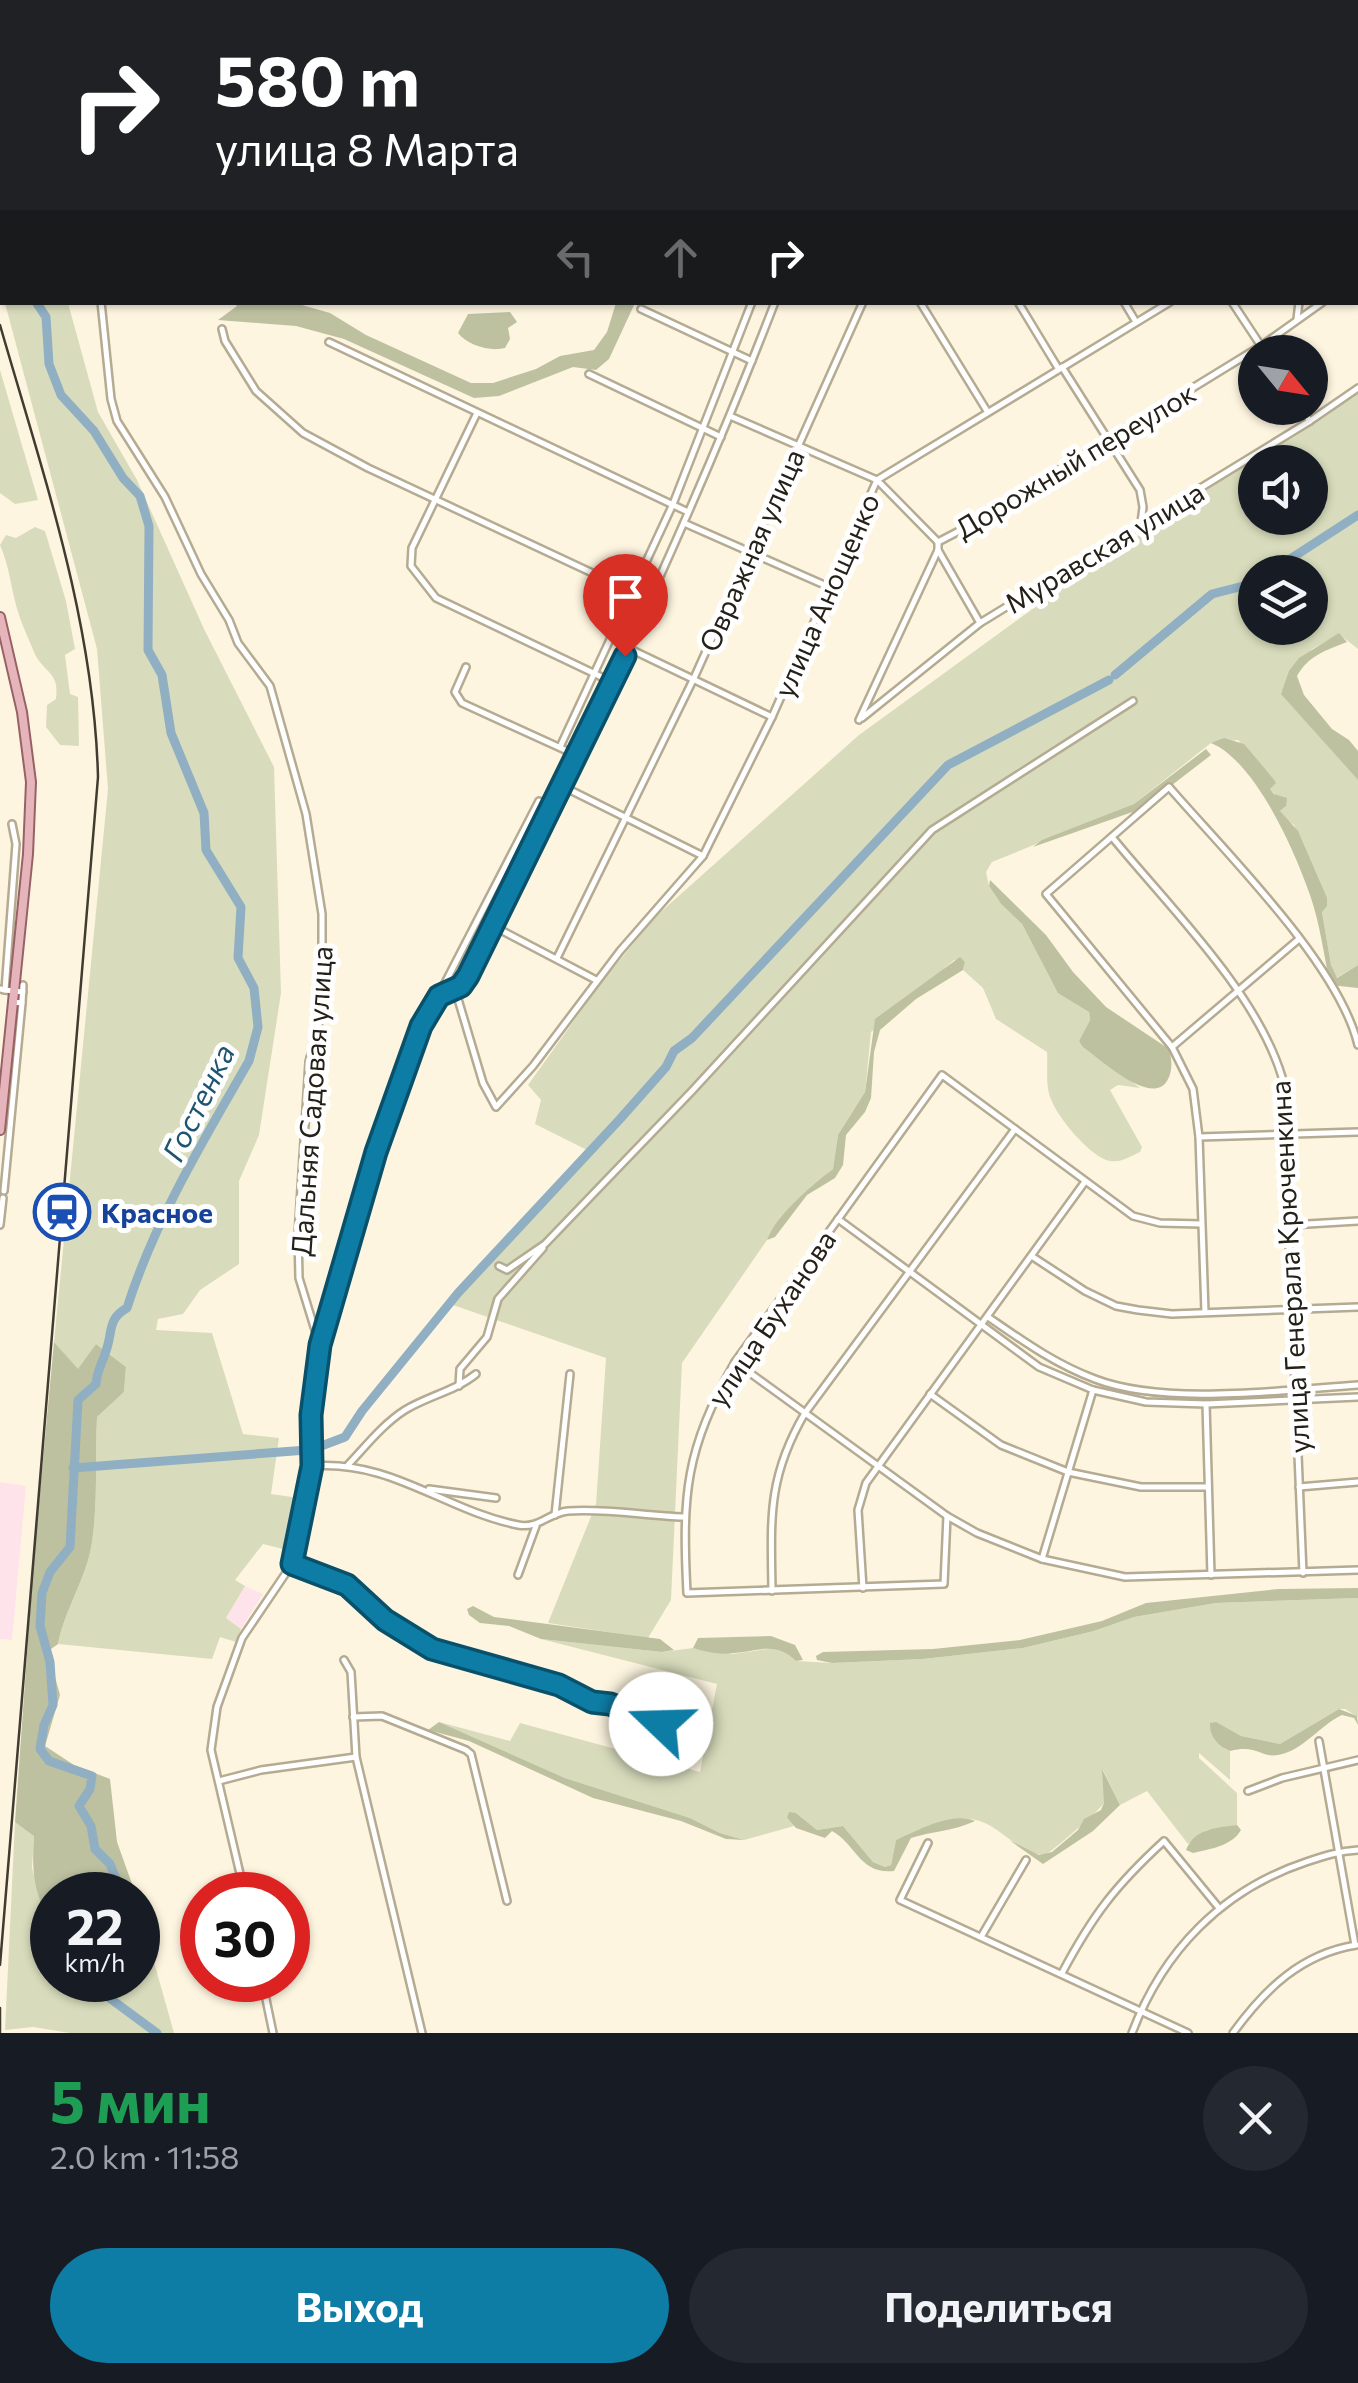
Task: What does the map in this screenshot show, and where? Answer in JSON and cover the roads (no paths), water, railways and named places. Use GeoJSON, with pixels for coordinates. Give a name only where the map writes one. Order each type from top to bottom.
{"type":"FeatureCollection","features":[{"type":"Feature","properties":{"kind":"main road"},"geometry":{"type":"LineString","coordinates":[[0,617],[27,738],[31,782],[28,854],[13,990],[18,1002],[0,1130]]}},
{"type":"Feature","properties":{"kind":"street","name":"Дальняя Садовая улица"},"geometry":{"type":"LineString","coordinates":[[101,305],[117,420],[166,498],[238,643],[270,686],[306,814],[322,914],[322,1010],[309,1062],[298,1235],[299,1278],[320,1345],[311,1415],[312,1466],[292,1564]]}},
{"type":"Feature","properties":{"kind":"street"},"geometry":{"type":"LineString","coordinates":[[560,747],[673,504],[751,305]]}},
{"type":"Feature","properties":{"kind":"street"},"geometry":{"type":"LineString","coordinates":[[320,1345],[376,1152],[413,1044],[439,996],[468,976],[562,786],[689,512],[773,305]]}},
{"type":"Feature","properties":{"kind":"street","name":"Овражная улица"},"geometry":{"type":"LineString","coordinates":[[558,958],[694,678],[862,305]]}},
{"type":"Feature","properties":{"kind":"street"},"geometry":{"type":"LineString","coordinates":[[922,305],[987,412]]}},
{"type":"Feature","properties":{"kind":"street"},"geometry":{"type":"LineString","coordinates":[[1020,305],[1140,490],[1142,523]]}},
{"type":"Feature","properties":{"kind":"street"},"geometry":{"type":"LineString","coordinates":[[1126,305],[1136,322]]}},
{"type":"Feature","properties":{"kind":"street","name":"улица Анощенко"},"geometry":{"type":"LineString","coordinates":[[702,856],[772,717],[877,480],[1165,305]]}},
{"type":"Feature","properties":{"kind":"street"},"geometry":{"type":"LineString","coordinates":[[1234,305],[1254,335]]}},
{"type":"Feature","properties":{"kind":"street"},"geometry":{"type":"LineString","coordinates":[[1297,322],[1299,305]]}},
{"type":"Feature","properties":{"kind":"street","name":"Дорожный переулок"},"geometry":{"type":"LineString","coordinates":[[1281,335],[1320,305]]}},
{"type":"Feature","properties":{"kind":"street"},"geometry":{"type":"LineString","coordinates":[[641,309],[752,361]]}},
{"type":"Feature","properties":{"kind":"street"},"geometry":{"type":"LineString","coordinates":[[222,330],[249,382],[290,423],[346,457],[650,600]]}},
{"type":"Feature","properties":{"kind":"street"},"geometry":{"type":"LineString","coordinates":[[329,342],[689,512]]}},
{"type":"Feature","properties":{"kind":"street","name":"Дорожный переулок"},"geometry":{"type":"LineString","coordinates":[[859,720],[938,550],[938,542],[1238,364]]}},
{"type":"Feature","properties":{"kind":"street"},"geometry":{"type":"LineString","coordinates":[[589,374],[721,437]]}},
{"type":"Feature","properties":{"kind":"street","name":"Муравская улица"},"geometry":{"type":"LineString","coordinates":[[1328,409],[1358,388]]}},
{"type":"Feature","properties":{"kind":"street"},"geometry":{"type":"LineString","coordinates":[[477,413],[412,548],[411,566],[436,598],[612,682]]}},
{"type":"Feature","properties":{"kind":"street"},"geometry":{"type":"LineString","coordinates":[[730,416],[877,480],[938,542]]}},
{"type":"Feature","properties":{"kind":"street","name":"Муравская улица"},"geometry":{"type":"LineString","coordinates":[[859,720],[980,623],[1303,425]]}},
{"type":"Feature","properties":{"kind":"street"},"geometry":{"type":"LineString","coordinates":[[684,523],[829,588]]}},
{"type":"Feature","properties":{"kind":"street"},"geometry":{"type":"LineString","coordinates":[[938,550],[980,623]]}},
{"type":"Feature","properties":{"kind":"street"},"geometry":{"type":"LineString","coordinates":[[628,648],[772,717]]}},
{"type":"Feature","properties":{"kind":"street"},"geometry":{"type":"LineString","coordinates":[[466,667],[456,692],[462,703],[576,756]]}},
{"type":"Feature","properties":{"kind":"street"},"geometry":{"type":"LineString","coordinates":[[459,1386],[460,1370],[487,1337],[498,1299],[544,1244],[692,1091],[932,830],[1134,701]]}},
{"type":"Feature","properties":{"kind":"street"},"geometry":{"type":"LineString","coordinates":[[540,800],[445,983],[451,990],[493,1106],[499,1106],[596,980],[702,856],[562,786]]}},
{"type":"Feature","properties":{"kind":"street"},"geometry":{"type":"LineString","coordinates":[[1205,1312],[1199,1137],[1193,1089],[1172,1047],[1046,894],[1169,787],[1300,938],[1358,1041]]}},
{"type":"Feature","properties":{"kind":"street"},"geometry":{"type":"LineString","coordinates":[[12,824],[16,844],[13,990]]}},
{"type":"Feature","properties":{"kind":"street","name":"улица Генерала Крюченкина"},"geometry":{"type":"LineString","coordinates":[[1112,837],[1239,990],[1259,1019],[1282,1077],[1303,1573]]}},
{"type":"Feature","properties":{"kind":"street"},"geometry":{"type":"LineString","coordinates":[[518,841],[533,845]]}},
{"type":"Feature","properties":{"kind":"street"},"geometry":{"type":"LineString","coordinates":[[493,926],[596,980]]}},
{"type":"Feature","properties":{"kind":"street"},"geometry":{"type":"LineString","coordinates":[[1172,1047],[1300,938]]}},
{"type":"Feature","properties":{"kind":"street"},"geometry":{"type":"LineString","coordinates":[[0,1225],[18,1002]]}},
{"type":"Feature","properties":{"kind":"street","name":"улица Буханова"},"geometry":{"type":"LineString","coordinates":[[772,1591],[687,1593],[684,1517],[698,1436],[709,1407],[735,1362],[942,1075],[1015,1128]]}},
{"type":"Feature","properties":{"kind":"street"},"geometry":{"type":"LineString","coordinates":[[947,1516],[944,1584],[772,1591],[774,1484],[785,1447],[805,1414],[1015,1128],[1133,1216],[1160,1223],[1202,1224]]}},
{"type":"Feature","properties":{"kind":"street"},"geometry":{"type":"LineString","coordinates":[[1199,1137],[1358,1132]]}},
{"type":"Feature","properties":{"kind":"street"},"geometry":{"type":"LineString","coordinates":[[862,1588],[858,1510],[866,1483],[1085,1182]]}},
{"type":"Feature","properties":{"kind":"street"},"geometry":{"type":"LineString","coordinates":[[838,1218],[1039,1367],[1093,1390],[1146,1402],[1206,1404],[1358,1396]]}},
{"type":"Feature","properties":{"kind":"street"},"geometry":{"type":"LineString","coordinates":[[1291,1225],[1358,1221]]}},
{"type":"Feature","properties":{"kind":"street"},"geometry":{"type":"LineString","coordinates":[[499,1266],[507,1270],[544,1244]]}},
{"type":"Feature","properties":{"kind":"street"},"geometry":{"type":"LineString","coordinates":[[1033,1257],[1116,1306],[1172,1314],[1358,1307]]}},
{"type":"Feature","properties":{"kind":"street"},"geometry":{"type":"LineString","coordinates":[[988,1316],[1045,1357],[1102,1381],[1147,1390],[1186,1392],[1358,1384]]}},
{"type":"Feature","properties":{"kind":"street"},"geometry":{"type":"LineString","coordinates":[[735,1362],[947,1516],[1042,1559],[1125,1577],[1358,1570]]}},
{"type":"Feature","properties":{"kind":"street"},"geometry":{"type":"LineString","coordinates":[[348,1465],[406,1410],[476,1374]]}},
{"type":"Feature","properties":{"kind":"street"},"geometry":{"type":"LineString","coordinates":[[555,1514],[570,1374]]}},
{"type":"Feature","properties":{"kind":"street"},"geometry":{"type":"LineString","coordinates":[[1042,1559],[1093,1390]]}},
{"type":"Feature","properties":{"kind":"street"},"geometry":{"type":"LineString","coordinates":[[930,1394],[1002,1445],[1068,1472],[1142,1487],[1208,1487]]}},
{"type":"Feature","properties":{"kind":"street"},"geometry":{"type":"LineString","coordinates":[[1206,1404],[1212,1575]]}},
{"type":"Feature","properties":{"kind":"street"},"geometry":{"type":"LineString","coordinates":[[312,1466],[348,1465],[396,1477],[493,1518],[536,1526]]}},
{"type":"Feature","properties":{"kind":"street"},"geometry":{"type":"LineString","coordinates":[[1299,1487],[1358,1482]]}},
{"type":"Feature","properties":{"kind":"street"},"geometry":{"type":"LineString","coordinates":[[421,1488],[496,1498]]}},
{"type":"Feature","properties":{"kind":"street"},"geometry":{"type":"LineString","coordinates":[[518,1575],[536,1526],[555,1514],[576,1511],[684,1517]]}},
{"type":"Feature","properties":{"kind":"street"},"geometry":{"type":"LineString","coordinates":[[240,1872],[212,1750],[214,1724],[228,1668],[242,1638],[292,1564],[347,1585],[385,1620],[432,1649],[559,1685],[592,1702],[610,1704],[661,1724]]}},
{"type":"Feature","properties":{"kind":"street"},"geometry":{"type":"LineString","coordinates":[[344,1660],[352,1672],[356,1757],[422,2033]]}},
{"type":"Feature","properties":{"kind":"street"},"geometry":{"type":"LineString","coordinates":[[354,1718],[382,1716],[471,1754],[507,1901]]}},
{"type":"Feature","properties":{"kind":"street"},"geometry":{"type":"LineString","coordinates":[[1233,2033],[1252,2007],[1289,1971],[1328,1950],[1357,1945],[1319,1741]]}},
{"type":"Feature","properties":{"kind":"street"},"geometry":{"type":"LineString","coordinates":[[219,1781],[261,1770],[356,1757]]}},
{"type":"Feature","properties":{"kind":"street"},"geometry":{"type":"LineString","coordinates":[[1248,1790],[1324,1766],[1358,1760]]}},
{"type":"Feature","properties":{"kind":"street"},"geometry":{"type":"LineString","coordinates":[[1062,1974],[1088,1925],[1114,1889],[1164,1840],[1218,1908]]}},
{"type":"Feature","properties":{"kind":"street"},"geometry":{"type":"LineString","coordinates":[[928,1844],[900,1900],[1188,2033]]}},
{"type":"Feature","properties":{"kind":"street"},"geometry":{"type":"LineString","coordinates":[[1132,2033],[1140,2010],[1180,1946],[1218,1908],[1278,1871],[1340,1851],[1358,1850]]}},
{"type":"Feature","properties":{"kind":"street"},"geometry":{"type":"LineString","coordinates":[[981,1937],[1026,1860]]}},
{"type":"Feature","properties":{"kind":"street"},"geometry":{"type":"LineString","coordinates":[[267,2002],[273,2033]]}},
{"type":"Feature","properties":{"kind":"waterway","name":"Гостенка"},"geometry":{"type":"LineString","coordinates":[[38,305],[46,317],[49,364],[61,395],[94,431],[123,478],[140,496],[149,526],[148,650],[162,675],[171,733],[204,813],[206,850],[241,907],[238,958],[254,988],[258,1027],[249,1061],[166,1213],[127,1308],[113,1321],[96,1384],[78,1400],[70,1547],[50,1572],[42,1593],[40,1626],[50,1662],[53,1705],[40,1749],[49,1761],[92,1776],[90,1789],[79,1806],[91,1826],[95,1849],[113,1872]]}},
{"type":"Feature","properties":{"kind":"waterway"},"geometry":{"type":"LineString","coordinates":[[1296,555],[1358,515]]}},
{"type":"Feature","properties":{"kind":"waterway"},"geometry":{"type":"LineString","coordinates":[[1115,675],[1212,594],[1238,587]]}},
{"type":"Feature","properties":{"kind":"waterway"},"geometry":{"type":"LineString","coordinates":[[316,1448],[345,1437],[458,1293],[620,1119],[666,1067],[674,1051],[692,1038],[948,765],[1109,680]]}},
{"type":"Feature","properties":{"kind":"waterway"},"geometry":{"type":"LineString","coordinates":[[73,1468],[307,1450]]}},
{"type":"Feature","properties":{"kind":"waterway","name":"Гостенка"},"geometry":{"type":"LineString","coordinates":[[115,2002],[157,2033]]}},
{"type":"Feature","properties":{"kind":"railway"},"geometry":{"type":"LineString","coordinates":[[0,325],[77,605],[94,719],[98,777],[0,1965]]}},
{"type":"Feature","properties":{"kind":"railway"},"geometry":{"type":"LineString","coordinates":[[0,2008],[0,2033]]}},
{"type":"Feature","properties":{"kind":"place","name":"Красное"},"geometry":{"type":"Point","coordinates":[62,1212]}}]}
